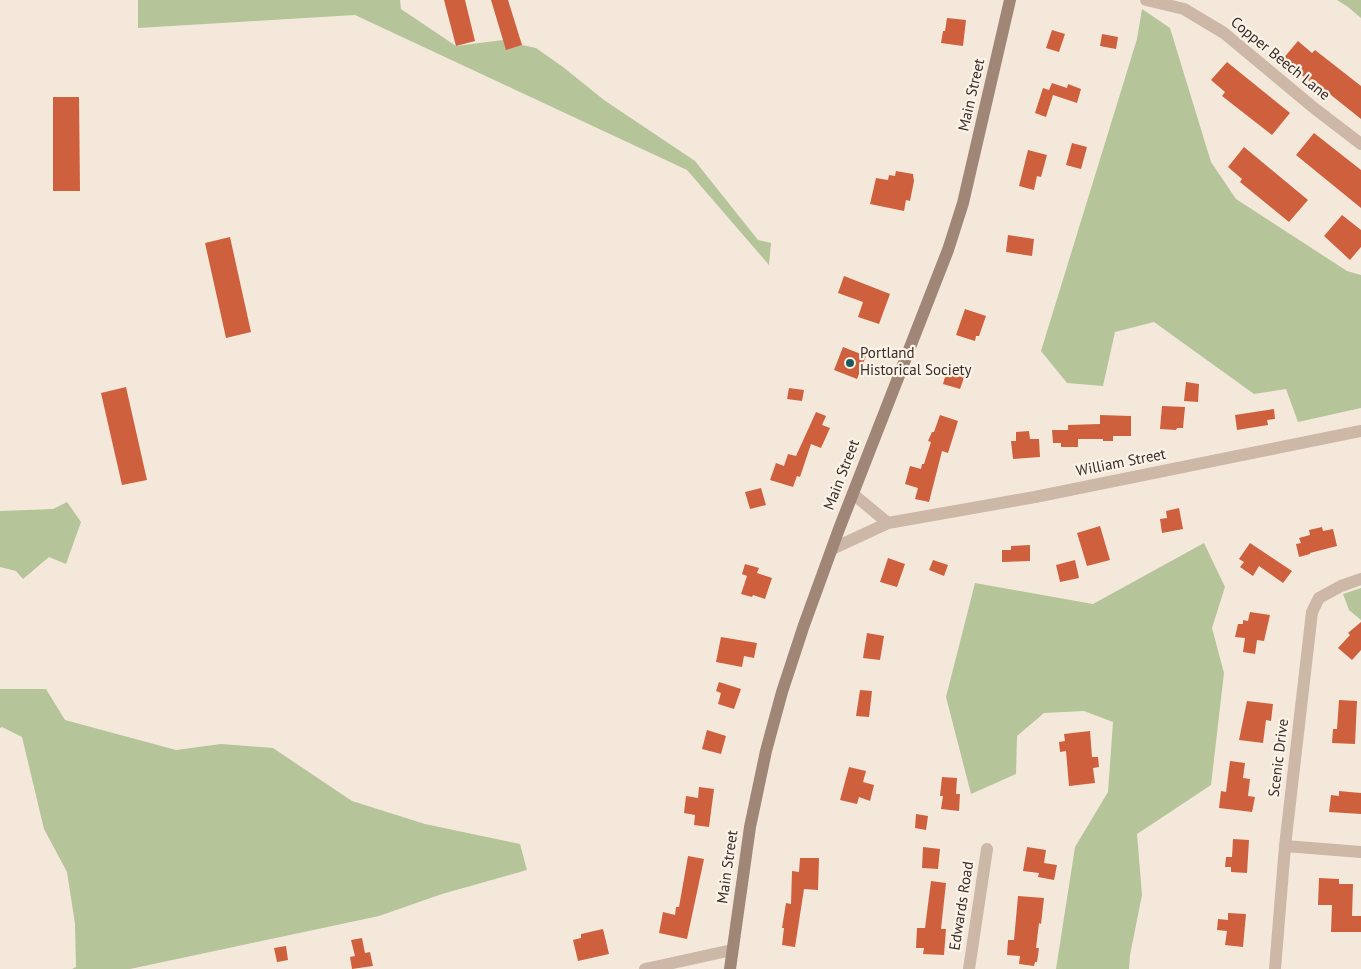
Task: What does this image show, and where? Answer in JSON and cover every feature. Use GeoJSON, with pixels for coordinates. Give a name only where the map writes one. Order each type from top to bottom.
{"type":"FeatureCollection","features":[{"type":"Feature","properties":{"kind":"main road","name":"Main Street"},"geometry":{"type":"LineString","coordinates":[[730,969],[750,827],[766,751],[804,625],[954,231],[963,203],[1011,0]]}},
{"type":"Feature","properties":{"kind":"street","name":"Copper Beech Lane"},"geometry":{"type":"LineString","coordinates":[[1146,0],[1184,9],[1224,33],[1314,108],[1361,144]]}},
{"type":"Feature","properties":{"kind":"street","name":"William Street"},"geometry":{"type":"LineString","coordinates":[[832,549],[888,523],[1044,495],[1361,431]]}},
{"type":"Feature","properties":{"kind":"street"},"geometry":{"type":"LineString","coordinates":[[853,494],[888,523]]}},
{"type":"Feature","properties":{"kind":"street","name":"Scenic Drive"},"geometry":{"type":"LineString","coordinates":[[1275,969],[1285,846],[1312,612],[1319,598],[1341,586],[1361,579]]}},
{"type":"Feature","properties":{"kind":"street"},"geometry":{"type":"LineString","coordinates":[[1285,846],[1361,852]]}},
{"type":"Feature","properties":{"kind":"street","name":"Edwards Road"},"geometry":{"type":"LineString","coordinates":[[969,969],[987,849]]}},
{"type":"Feature","properties":{"kind":"street"},"geometry":{"type":"LineString","coordinates":[[645,969],[732,950]]}},
{"type":"Feature","properties":{"kind":"green space"},"geometry":{"type":"Polygon","coordinates":[[[138,0],[400,0],[401,9],[456,46],[503,40],[507,49],[522,45],[536,48],[604,100],[695,161],[758,240],[771,243],[769,265],[687,170],[355,15],[138,28],[138,0]]]}},
{"type":"Feature","properties":{"kind":"green space"},"geometry":{"type":"Polygon","coordinates":[[[1337,0],[1361,0],[1361,18],[1348,7],[1337,0]]]}},
{"type":"Feature","properties":{"kind":"green space"},"geometry":{"type":"Polygon","coordinates":[[[1142,9],[1170,28],[1211,162],[1236,199],[1347,271],[1361,275],[1361,408],[1298,422],[1286,389],[1254,394],[1154,322],[1115,332],[1103,386],[1067,383],[1041,351],[1137,39],[1142,9]]]}},
{"type":"Feature","properties":{"kind":"green space"},"geometry":{"type":"Polygon","coordinates":[[[67,502],[81,522],[66,564],[49,557],[23,579],[16,571],[0,567],[0,511],[53,509],[67,502]]]}},
{"type":"Feature","properties":{"kind":"green space"},"geometry":{"type":"Polygon","coordinates":[[[1204,543],[1225,587],[1212,628],[1224,673],[1211,785],[1137,834],[1142,895],[1129,969],[1056,969],[1075,847],[1108,792],[1113,722],[1084,711],[1044,713],[1017,736],[1016,774],[971,794],[946,697],[975,583],[1093,604],[1204,543]]]}},
{"type":"Feature","properties":{"kind":"green space"},"geometry":{"type":"Polygon","coordinates":[[[1361,588],[1361,620],[1349,610],[1343,594],[1361,588]]]}},
{"type":"Feature","properties":{"kind":"green space"},"geometry":{"type":"Polygon","coordinates":[[[0,689],[46,689],[65,720],[176,750],[221,744],[273,748],[352,801],[425,824],[520,844],[527,870],[442,894],[379,916],[130,969],[72,969],[76,967],[75,924],[67,872],[44,829],[22,737],[2,727],[0,728],[0,689]]]}},
{"type":"Feature","properties":{"kind":"building"},"geometry":{"type":"Polygon","coordinates":[[[444,0],[465,0],[475,41],[456,46],[444,0]]]}},
{"type":"Feature","properties":{"kind":"building"},"geometry":{"type":"Polygon","coordinates":[[[491,0],[508,0],[522,45],[506,50],[491,0]]]}},
{"type":"Feature","properties":{"kind":"building"},"geometry":{"type":"Polygon","coordinates":[[[947,18],[966,20],[963,46],[941,43],[947,18]]]}},
{"type":"Feature","properties":{"kind":"building"},"geometry":{"type":"Polygon","coordinates":[[[1052,30],[1065,34],[1059,52],[1046,48],[1052,30]]]}},
{"type":"Feature","properties":{"kind":"building"},"geometry":{"type":"Polygon","coordinates":[[[1102,34],[1118,37],[1116,49],[1100,46],[1102,34]]]}},
{"type":"Feature","properties":{"kind":"building"},"geometry":{"type":"Polygon","coordinates":[[[1298,41],[1312,53],[1315,50],[1361,86],[1361,119],[1282,60],[1298,41]]]}},
{"type":"Feature","properties":{"kind":"building"},"geometry":{"type":"Polygon","coordinates":[[[1227,62],[1290,113],[1272,135],[1222,96],[1225,92],[1211,80],[1227,62]]]}},
{"type":"Feature","properties":{"kind":"building"},"geometry":{"type":"Polygon","coordinates":[[[1052,83],[1067,88],[1068,84],[1081,89],[1077,103],[1053,95],[1046,117],[1035,113],[1043,88],[1049,90],[1052,83]]]}},
{"type":"Feature","properties":{"kind":"building"},"geometry":{"type":"Polygon","coordinates":[[[53,97],[79,97],[80,191],[53,191],[53,97]]]}},
{"type":"Feature","properties":{"kind":"building"},"geometry":{"type":"Polygon","coordinates":[[[1314,133],[1361,170],[1361,208],[1296,155],[1314,133]]]}},
{"type":"Feature","properties":{"kind":"building"},"geometry":{"type":"Polygon","coordinates":[[[1072,143],[1087,147],[1081,169],[1066,165],[1072,143]]]}},
{"type":"Feature","properties":{"kind":"building"},"geometry":{"type":"Polygon","coordinates":[[[1244,147],[1308,200],[1289,222],[1240,182],[1242,179],[1228,167],[1244,147]]]}},
{"type":"Feature","properties":{"kind":"building"},"geometry":{"type":"Polygon","coordinates":[[[1028,150],[1047,155],[1041,177],[1037,176],[1034,190],[1019,186],[1028,150]]]}},
{"type":"Feature","properties":{"kind":"building"},"geometry":{"type":"Polygon","coordinates":[[[896,171],[913,174],[914,181],[910,201],[906,200],[904,211],[870,204],[876,178],[888,180],[889,175],[895,176],[896,171]]]}},
{"type":"Feature","properties":{"kind":"building"},"geometry":{"type":"Polygon","coordinates":[[[1342,215],[1361,230],[1361,247],[1350,260],[1324,236],[1342,215]]]}},
{"type":"Feature","properties":{"kind":"building"},"geometry":{"type":"Polygon","coordinates":[[[1008,235],[1034,239],[1032,256],[1006,252],[1008,235]]]}},
{"type":"Feature","properties":{"kind":"building"},"geometry":{"type":"Polygon","coordinates":[[[230,237],[251,332],[226,338],[205,243],[230,237]]]}},
{"type":"Feature","properties":{"kind":"building"},"geometry":{"type":"Polygon","coordinates":[[[844,276],[890,294],[879,324],[858,317],[863,302],[838,293],[844,276]]]}},
{"type":"Feature","properties":{"kind":"building"},"geometry":{"type":"Polygon","coordinates":[[[965,309],[986,316],[979,336],[976,336],[975,341],[956,335],[965,309]]]}},
{"type":"Feature","properties":{"kind":"building","name":"Portland Historical Society"},"geometry":{"type":"Polygon","coordinates":[[[843,347],[866,356],[857,379],[834,370],[843,347]]]}},
{"type":"Feature","properties":{"kind":"building"},"geometry":{"type":"Polygon","coordinates":[[[948,366],[966,372],[960,389],[943,384],[948,366]]]}},
{"type":"Feature","properties":{"kind":"building"},"geometry":{"type":"Polygon","coordinates":[[[1186,382],[1199,384],[1198,402],[1184,401],[1186,382]]]}},
{"type":"Feature","properties":{"kind":"building"},"geometry":{"type":"Polygon","coordinates":[[[126,387],[147,480],[122,485],[101,393],[126,387]]]}},
{"type":"Feature","properties":{"kind":"building"},"geometry":{"type":"Polygon","coordinates":[[[789,388],[804,390],[802,401],[787,399],[789,388]]]}},
{"type":"Feature","properties":{"kind":"building"},"geometry":{"type":"Polygon","coordinates":[[[1162,406],[1185,407],[1183,428],[1177,428],[1176,430],[1160,429],[1162,406]]]}},
{"type":"Feature","properties":{"kind":"building"},"geometry":{"type":"Polygon","coordinates":[[[1274,409],[1275,419],[1267,420],[1268,425],[1237,430],[1235,415],[1274,409]]]}},
{"type":"Feature","properties":{"kind":"building"},"geometry":{"type":"Polygon","coordinates":[[[816,412],[826,416],[822,425],[830,428],[821,448],[811,444],[800,477],[797,476],[793,487],[770,480],[776,463],[784,466],[788,454],[796,456],[816,412]]]}},
{"type":"Feature","properties":{"kind":"building"},"geometry":{"type":"Polygon","coordinates":[[[940,415],[958,421],[948,453],[942,451],[929,502],[915,499],[918,488],[905,484],[910,466],[921,469],[922,464],[924,464],[931,442],[928,441],[932,432],[934,432],[940,415]]]}},
{"type":"Feature","properties":{"kind":"building"},"geometry":{"type":"Polygon","coordinates":[[[1100,415],[1131,416],[1131,436],[1113,436],[1113,441],[1078,439],[1078,447],[1061,447],[1061,443],[1053,443],[1052,430],[1068,430],[1068,425],[1100,424],[1100,415]]]}},
{"type":"Feature","properties":{"kind":"building"},"geometry":{"type":"Polygon","coordinates":[[[1029,431],[1030,439],[1039,439],[1040,457],[1013,459],[1011,441],[1016,441],[1016,432],[1029,431]]]}},
{"type":"Feature","properties":{"kind":"building"},"geometry":{"type":"Polygon","coordinates":[[[761,488],[766,505],[750,509],[745,492],[761,488]]]}},
{"type":"Feature","properties":{"kind":"building"},"geometry":{"type":"Polygon","coordinates":[[[1179,508],[1183,529],[1162,533],[1160,519],[1167,518],[1166,511],[1179,508]]]}},
{"type":"Feature","properties":{"kind":"building"},"geometry":{"type":"Polygon","coordinates":[[[1100,526],[1110,560],[1087,566],[1077,533],[1100,526]]]}},
{"type":"Feature","properties":{"kind":"building"},"geometry":{"type":"Polygon","coordinates":[[[1322,527],[1323,531],[1333,529],[1337,546],[1299,557],[1296,544],[1301,543],[1299,538],[1310,535],[1309,530],[1322,527]]]}},
{"type":"Feature","properties":{"kind":"building"},"geometry":{"type":"Polygon","coordinates":[[[1250,543],[1292,571],[1283,583],[1259,566],[1253,576],[1240,567],[1244,562],[1239,559],[1250,543]]]}},
{"type":"Feature","properties":{"kind":"building"},"geometry":{"type":"Polygon","coordinates":[[[1030,545],[1030,561],[1002,562],[1002,550],[1011,550],[1011,546],[1030,545]]]}},
{"type":"Feature","properties":{"kind":"building"},"geometry":{"type":"Polygon","coordinates":[[[888,558],[905,564],[897,587],[880,582],[888,558]]]}},
{"type":"Feature","properties":{"kind":"building"},"geometry":{"type":"Polygon","coordinates":[[[933,560],[948,565],[944,576],[929,570],[933,560]]]}},
{"type":"Feature","properties":{"kind":"building"},"geometry":{"type":"Polygon","coordinates":[[[1075,560],[1079,578],[1060,582],[1056,565],[1075,560]]]}},
{"type":"Feature","properties":{"kind":"building"},"geometry":{"type":"Polygon","coordinates":[[[745,564],[759,568],[757,573],[772,578],[765,599],[741,594],[747,576],[742,574],[745,564]]]}},
{"type":"Feature","properties":{"kind":"building"},"geometry":{"type":"Polygon","coordinates":[[[1250,612],[1270,615],[1264,641],[1257,640],[1255,654],[1243,652],[1245,638],[1235,637],[1238,624],[1243,624],[1243,620],[1248,621],[1250,612]]]}},
{"type":"Feature","properties":{"kind":"building"},"geometry":{"type":"Polygon","coordinates":[[[1361,622],[1361,650],[1352,660],[1338,648],[1350,635],[1348,633],[1361,622]]]}},
{"type":"Feature","properties":{"kind":"building"},"geometry":{"type":"Polygon","coordinates":[[[867,633],[884,636],[880,660],[863,658],[867,633]]]}},
{"type":"Feature","properties":{"kind":"building"},"geometry":{"type":"Polygon","coordinates":[[[721,637],[757,643],[754,658],[744,656],[742,667],[716,662],[721,637]]]}},
{"type":"Feature","properties":{"kind":"building"},"geometry":{"type":"Polygon","coordinates":[[[719,682],[741,689],[734,709],[718,704],[721,693],[716,691],[719,682]]]}},
{"type":"Feature","properties":{"kind":"building"},"geometry":{"type":"Polygon","coordinates":[[[860,690],[872,691],[869,717],[856,716],[860,690]]]}},
{"type":"Feature","properties":{"kind":"building"},"geometry":{"type":"Polygon","coordinates":[[[1339,700],[1357,701],[1355,744],[1332,743],[1333,729],[1337,729],[1339,700]]]}},
{"type":"Feature","properties":{"kind":"building"},"geometry":{"type":"Polygon","coordinates":[[[1247,701],[1273,704],[1271,721],[1266,720],[1263,743],[1239,740],[1247,701]]]}},
{"type":"Feature","properties":{"kind":"building"},"geometry":{"type":"Polygon","coordinates":[[[707,730],[726,736],[721,754],[702,749],[707,730]]]}},
{"type":"Feature","properties":{"kind":"building"},"geometry":{"type":"Polygon","coordinates":[[[1090,731],[1092,757],[1098,757],[1099,767],[1093,768],[1095,783],[1069,786],[1066,751],[1060,752],[1059,742],[1065,741],[1064,734],[1090,731]]]}},
{"type":"Feature","properties":{"kind":"building"},"geometry":{"type":"Polygon","coordinates":[[[1230,761],[1245,763],[1243,778],[1250,779],[1248,796],[1255,797],[1252,812],[1219,808],[1221,791],[1226,792],[1230,761]]]}},
{"type":"Feature","properties":{"kind":"building"},"geometry":{"type":"Polygon","coordinates":[[[849,767],[866,771],[863,782],[874,785],[870,801],[859,797],[857,804],[840,800],[849,767]]]}},
{"type":"Feature","properties":{"kind":"building"},"geometry":{"type":"Polygon","coordinates":[[[942,777],[957,778],[956,794],[960,794],[959,811],[941,809],[943,796],[940,796],[942,777]]]}},
{"type":"Feature","properties":{"kind":"building"},"geometry":{"type":"Polygon","coordinates":[[[699,787],[714,789],[709,827],[694,825],[695,815],[684,813],[686,796],[698,798],[699,787]]]}},
{"type":"Feature","properties":{"kind":"building"},"geometry":{"type":"Polygon","coordinates":[[[1339,791],[1361,793],[1361,814],[1329,812],[1331,795],[1339,796],[1339,791]]]}},
{"type":"Feature","properties":{"kind":"building"},"geometry":{"type":"Polygon","coordinates":[[[916,814],[928,816],[926,830],[915,828],[916,814]]]}},
{"type":"Feature","properties":{"kind":"building"},"geometry":{"type":"Polygon","coordinates":[[[1233,839],[1249,840],[1247,873],[1231,872],[1231,867],[1225,867],[1226,857],[1232,857],[1233,839]]]}},
{"type":"Feature","properties":{"kind":"building"},"geometry":{"type":"Polygon","coordinates":[[[923,847],[940,849],[938,869],[922,868],[923,847]]]}},
{"type":"Feature","properties":{"kind":"building"},"geometry":{"type":"Polygon","coordinates":[[[1027,847],[1046,850],[1044,863],[1057,865],[1054,880],[1038,877],[1039,873],[1023,871],[1027,847]]]}},
{"type":"Feature","properties":{"kind":"building"},"geometry":{"type":"Polygon","coordinates":[[[688,856],[704,859],[687,939],[659,933],[663,912],[675,915],[676,907],[679,907],[688,856]]]}},
{"type":"Feature","properties":{"kind":"building"},"geometry":{"type":"Polygon","coordinates":[[[800,858],[819,858],[818,890],[804,889],[795,947],[782,945],[784,928],[782,928],[786,903],[791,904],[792,871],[799,872],[800,858]]]}},
{"type":"Feature","properties":{"kind":"building"},"geometry":{"type":"Polygon","coordinates":[[[1319,878],[1339,879],[1339,884],[1353,884],[1352,916],[1361,916],[1361,932],[1331,932],[1332,905],[1318,905],[1319,878]]]}},
{"type":"Feature","properties":{"kind":"building"},"geometry":{"type":"Polygon","coordinates":[[[931,881],[946,883],[941,929],[946,929],[944,955],[923,954],[924,948],[916,948],[917,928],[925,928],[931,881]]]}},
{"type":"Feature","properties":{"kind":"building"},"geometry":{"type":"Polygon","coordinates":[[[1018,896],[1044,898],[1036,948],[1039,948],[1037,962],[1035,962],[1034,966],[1019,964],[1020,956],[1007,955],[1008,940],[1014,940],[1018,896]]]}},
{"type":"Feature","properties":{"kind":"building"},"geometry":{"type":"Polygon","coordinates":[[[1228,913],[1246,914],[1243,947],[1225,945],[1227,931],[1217,930],[1218,919],[1228,920],[1228,913]]]}},
{"type":"Feature","properties":{"kind":"building"},"geometry":{"type":"Polygon","coordinates":[[[603,929],[609,954],[578,961],[573,940],[581,938],[581,934],[603,929]]]}},
{"type":"Feature","properties":{"kind":"building"},"geometry":{"type":"Polygon","coordinates":[[[362,938],[365,953],[370,952],[373,966],[352,969],[350,957],[355,956],[351,940],[362,938]]]}},
{"type":"Feature","properties":{"kind":"building"},"geometry":{"type":"Polygon","coordinates":[[[286,946],[288,960],[277,962],[274,948],[286,946]]]}},
{"type":"Feature","properties":{"kind":"place","name":"Portland Historical Society"},"geometry":{"type":"Point","coordinates":[850,363]}}]}
